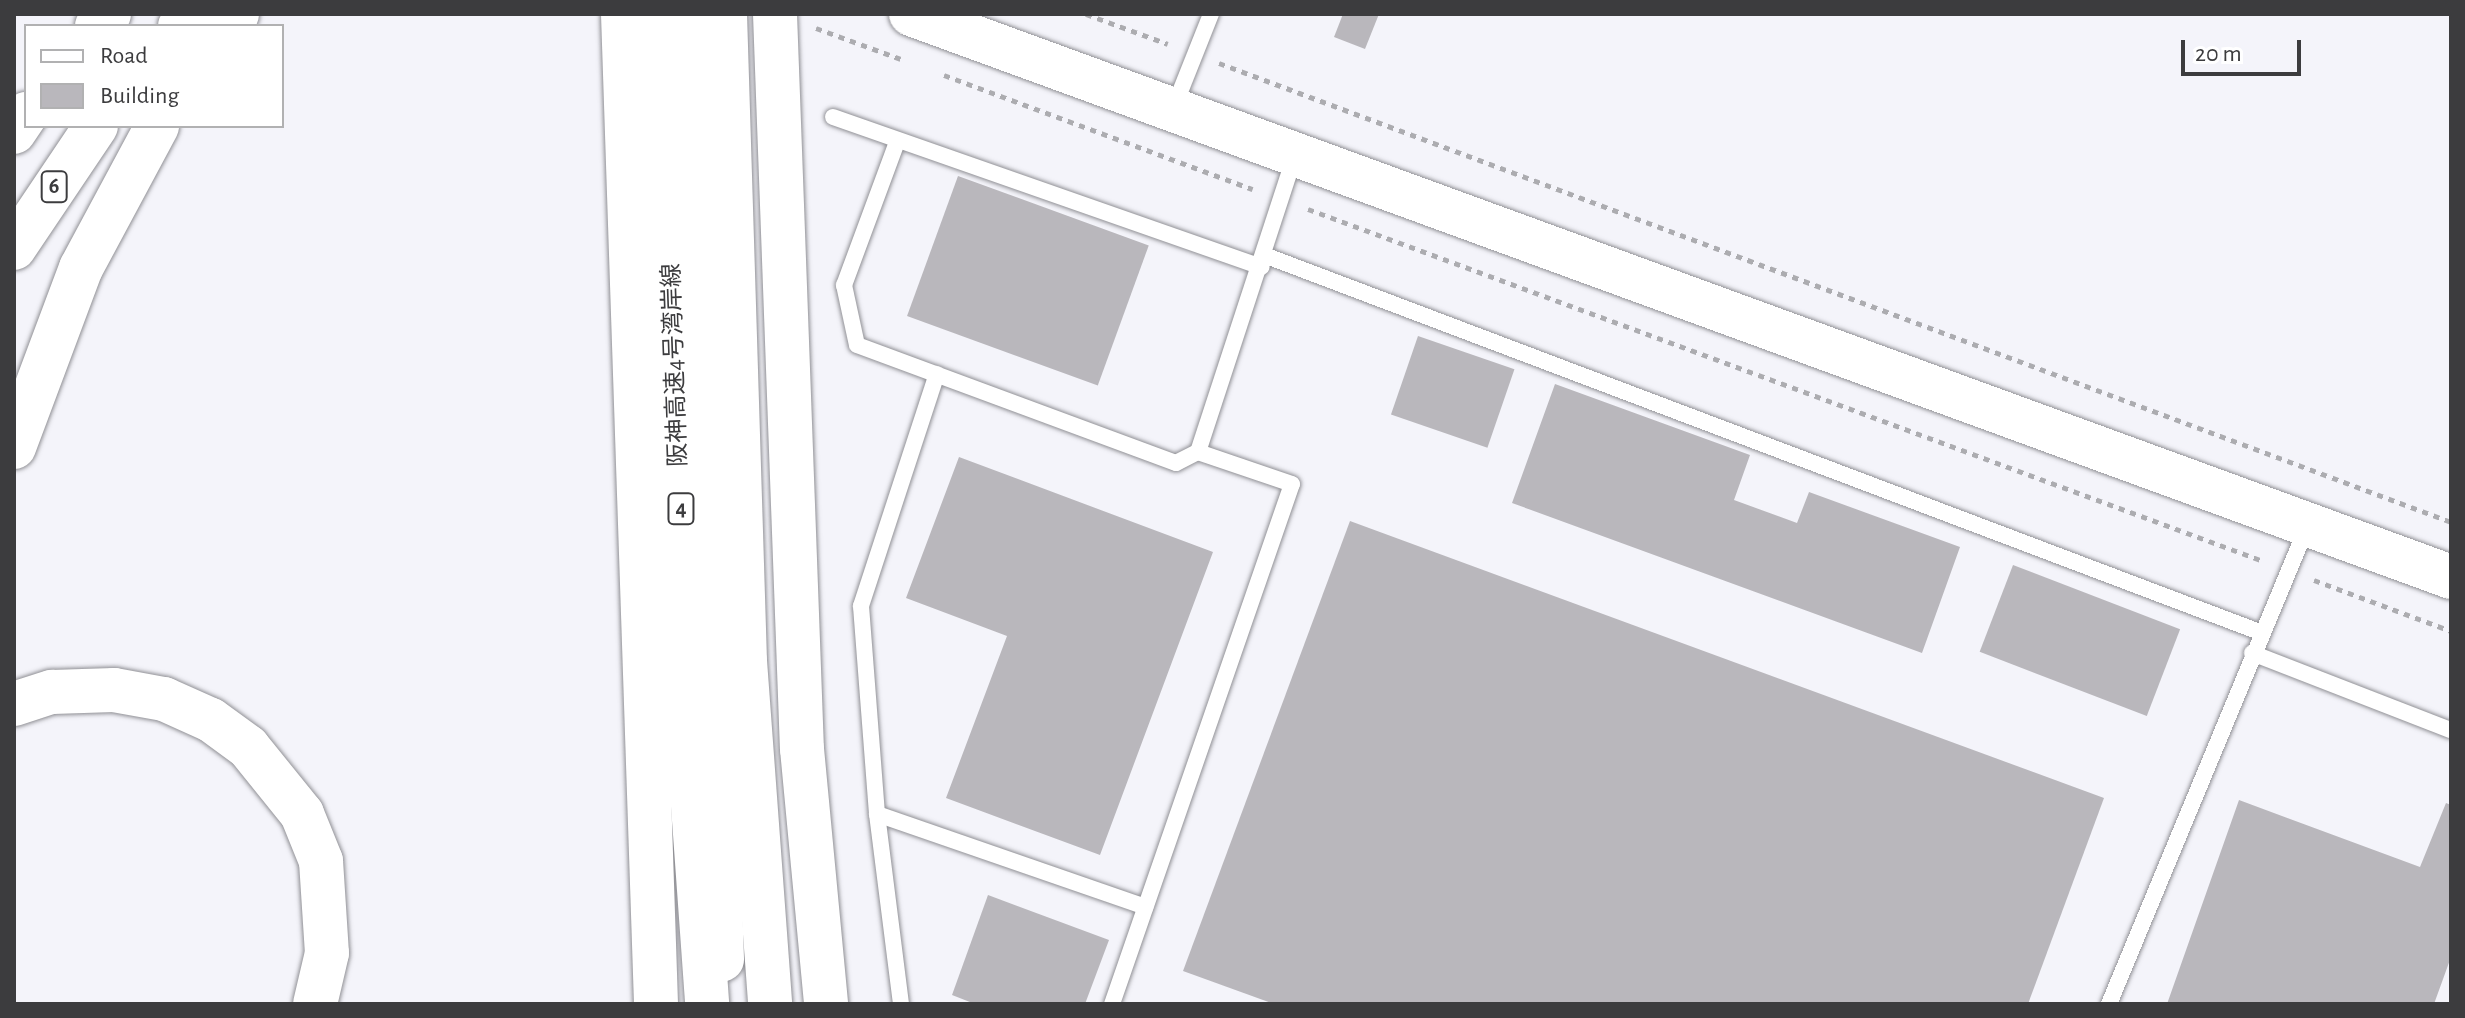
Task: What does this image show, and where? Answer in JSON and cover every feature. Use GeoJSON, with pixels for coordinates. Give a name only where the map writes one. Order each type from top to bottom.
{"type":"FeatureCollection","features":[{"type":"Feature","properties":{"kind":"main road","name":"4"},"geometry":{"type":"LineString","coordinates":[[623,14],[656,1004]]}},
{"type":"Feature","properties":{"kind":"main road","name":"阪神高速4号湾岸線"},"geometry":{"type":"LineString","coordinates":[[656,14],[669,144],[689,750],[707,1004]]}},
{"type":"Feature","properties":{"kind":"main road"},"geometry":{"type":"LineString","coordinates":[[691,14],[722,838],[722,1004]]}},
{"type":"Feature","properties":{"kind":"main road"},"geometry":{"type":"LineString","coordinates":[[725,14],[745,661],[770,1004]]}},
{"type":"Feature","properties":{"kind":"main road"},"geometry":{"type":"LineString","coordinates":[[911,14],[2307,527],[2451,577]]}},
{"type":"Feature","properties":{"kind":"main road"},"geometry":{"type":"LineString","coordinates":[[791,20],[802,749],[826,1004]]}},
{"type":"Feature","properties":{"kind":"main road","name":"6"},"geometry":{"type":"LineString","coordinates":[[14,248],[95,128]]}},
{"type":"Feature","properties":{"kind":"main road"},"geometry":{"type":"LineString","coordinates":[[14,447],[81,268],[156,128]]}},
{"type":"Feature","properties":{"kind":"main road"},"geometry":{"type":"LineString","coordinates":[[14,704],[52,692],[114,690],[164,699],[211,720],[248,747],[302,814],[321,861],[327,953],[315,1004]]}},
{"type":"Feature","properties":{"kind":"lane"},"geometry":{"type":"LineString","coordinates":[[1174,109],[1211,14]]}},
{"type":"Feature","properties":{"kind":"lane"},"geometry":{"type":"LineString","coordinates":[[833,117],[897,142],[1262,261],[2262,633]]}},
{"type":"Feature","properties":{"kind":"lane"},"geometry":{"type":"LineString","coordinates":[[897,142],[844,285],[857,345],[1176,463],[1198,452],[1296,154]]}},
{"type":"Feature","properties":{"kind":"lane"},"geometry":{"type":"LineString","coordinates":[[901,1004],[877,814],[861,606],[937,374]]}},
{"type":"Feature","properties":{"kind":"lane"},"geometry":{"type":"LineString","coordinates":[[1112,1004],[1292,484],[1198,452]]}},
{"type":"Feature","properties":{"kind":"lane"},"geometry":{"type":"LineString","coordinates":[[2109,1004],[2252,653],[2291,572],[2307,527]]}},
{"type":"Feature","properties":{"kind":"lane"},"geometry":{"type":"LineString","coordinates":[[2252,653],[2451,730]]}},
{"type":"Feature","properties":{"kind":"lane"},"geometry":{"type":"LineString","coordinates":[[877,814],[1145,907]]}},
{"type":"Feature","properties":{"kind":"path"},"geometry":{"type":"LineString","coordinates":[[1086,14],[2451,522]]}},
{"type":"Feature","properties":{"kind":"path"},"geometry":{"type":"LineString","coordinates":[[791,20],[911,63]]}},
{"type":"Feature","properties":{"kind":"path"},"geometry":{"type":"LineString","coordinates":[[941,74],[2451,631]]}},
{"type":"Feature","properties":{"kind":"building"},"geometry":{"type":"Polygon","coordinates":[[[1343,14],[1379,14],[1365,49],[1334,37],[1343,14]]]}},
{"type":"Feature","properties":{"kind":"building"},"geometry":{"type":"Polygon","coordinates":[[[958,176],[1149,245],[1098,385],[907,316],[958,176]]]}},
{"type":"Feature","properties":{"kind":"building"},"geometry":{"type":"Polygon","coordinates":[[[1418,336],[1514,369],[1487,448],[1391,414],[1418,336]]]}},
{"type":"Feature","properties":{"kind":"building"},"geometry":{"type":"Polygon","coordinates":[[[1555,384],[1750,455],[1734,500],[1797,523],[1809,492],[1960,547],[1922,653],[1512,503],[1555,384]]]}},
{"type":"Feature","properties":{"kind":"building"},"geometry":{"type":"Polygon","coordinates":[[[959,457],[1213,552],[1100,855],[946,798],[1007,636],[906,598],[959,457]]]}},
{"type":"Feature","properties":{"kind":"building"},"geometry":{"type":"Polygon","coordinates":[[[1350,521],[2104,798],[2028,1004],[1274,1004],[1183,971],[1350,521]]]}},
{"type":"Feature","properties":{"kind":"building"},"geometry":{"type":"Polygon","coordinates":[[[2013,565],[2180,629],[2147,716],[1980,652],[2013,565]]]}},
{"type":"Feature","properties":{"kind":"building"},"geometry":{"type":"Polygon","coordinates":[[[2239,800],[2420,867],[2446,803],[2451,805],[2451,957],[2434,1004],[2167,1004],[2239,800]]]}},
{"type":"Feature","properties":{"kind":"building"},"geometry":{"type":"Polygon","coordinates":[[[988,895],[1109,940],[1085,1004],[975,1004],[952,995],[988,895]]]}}]}
